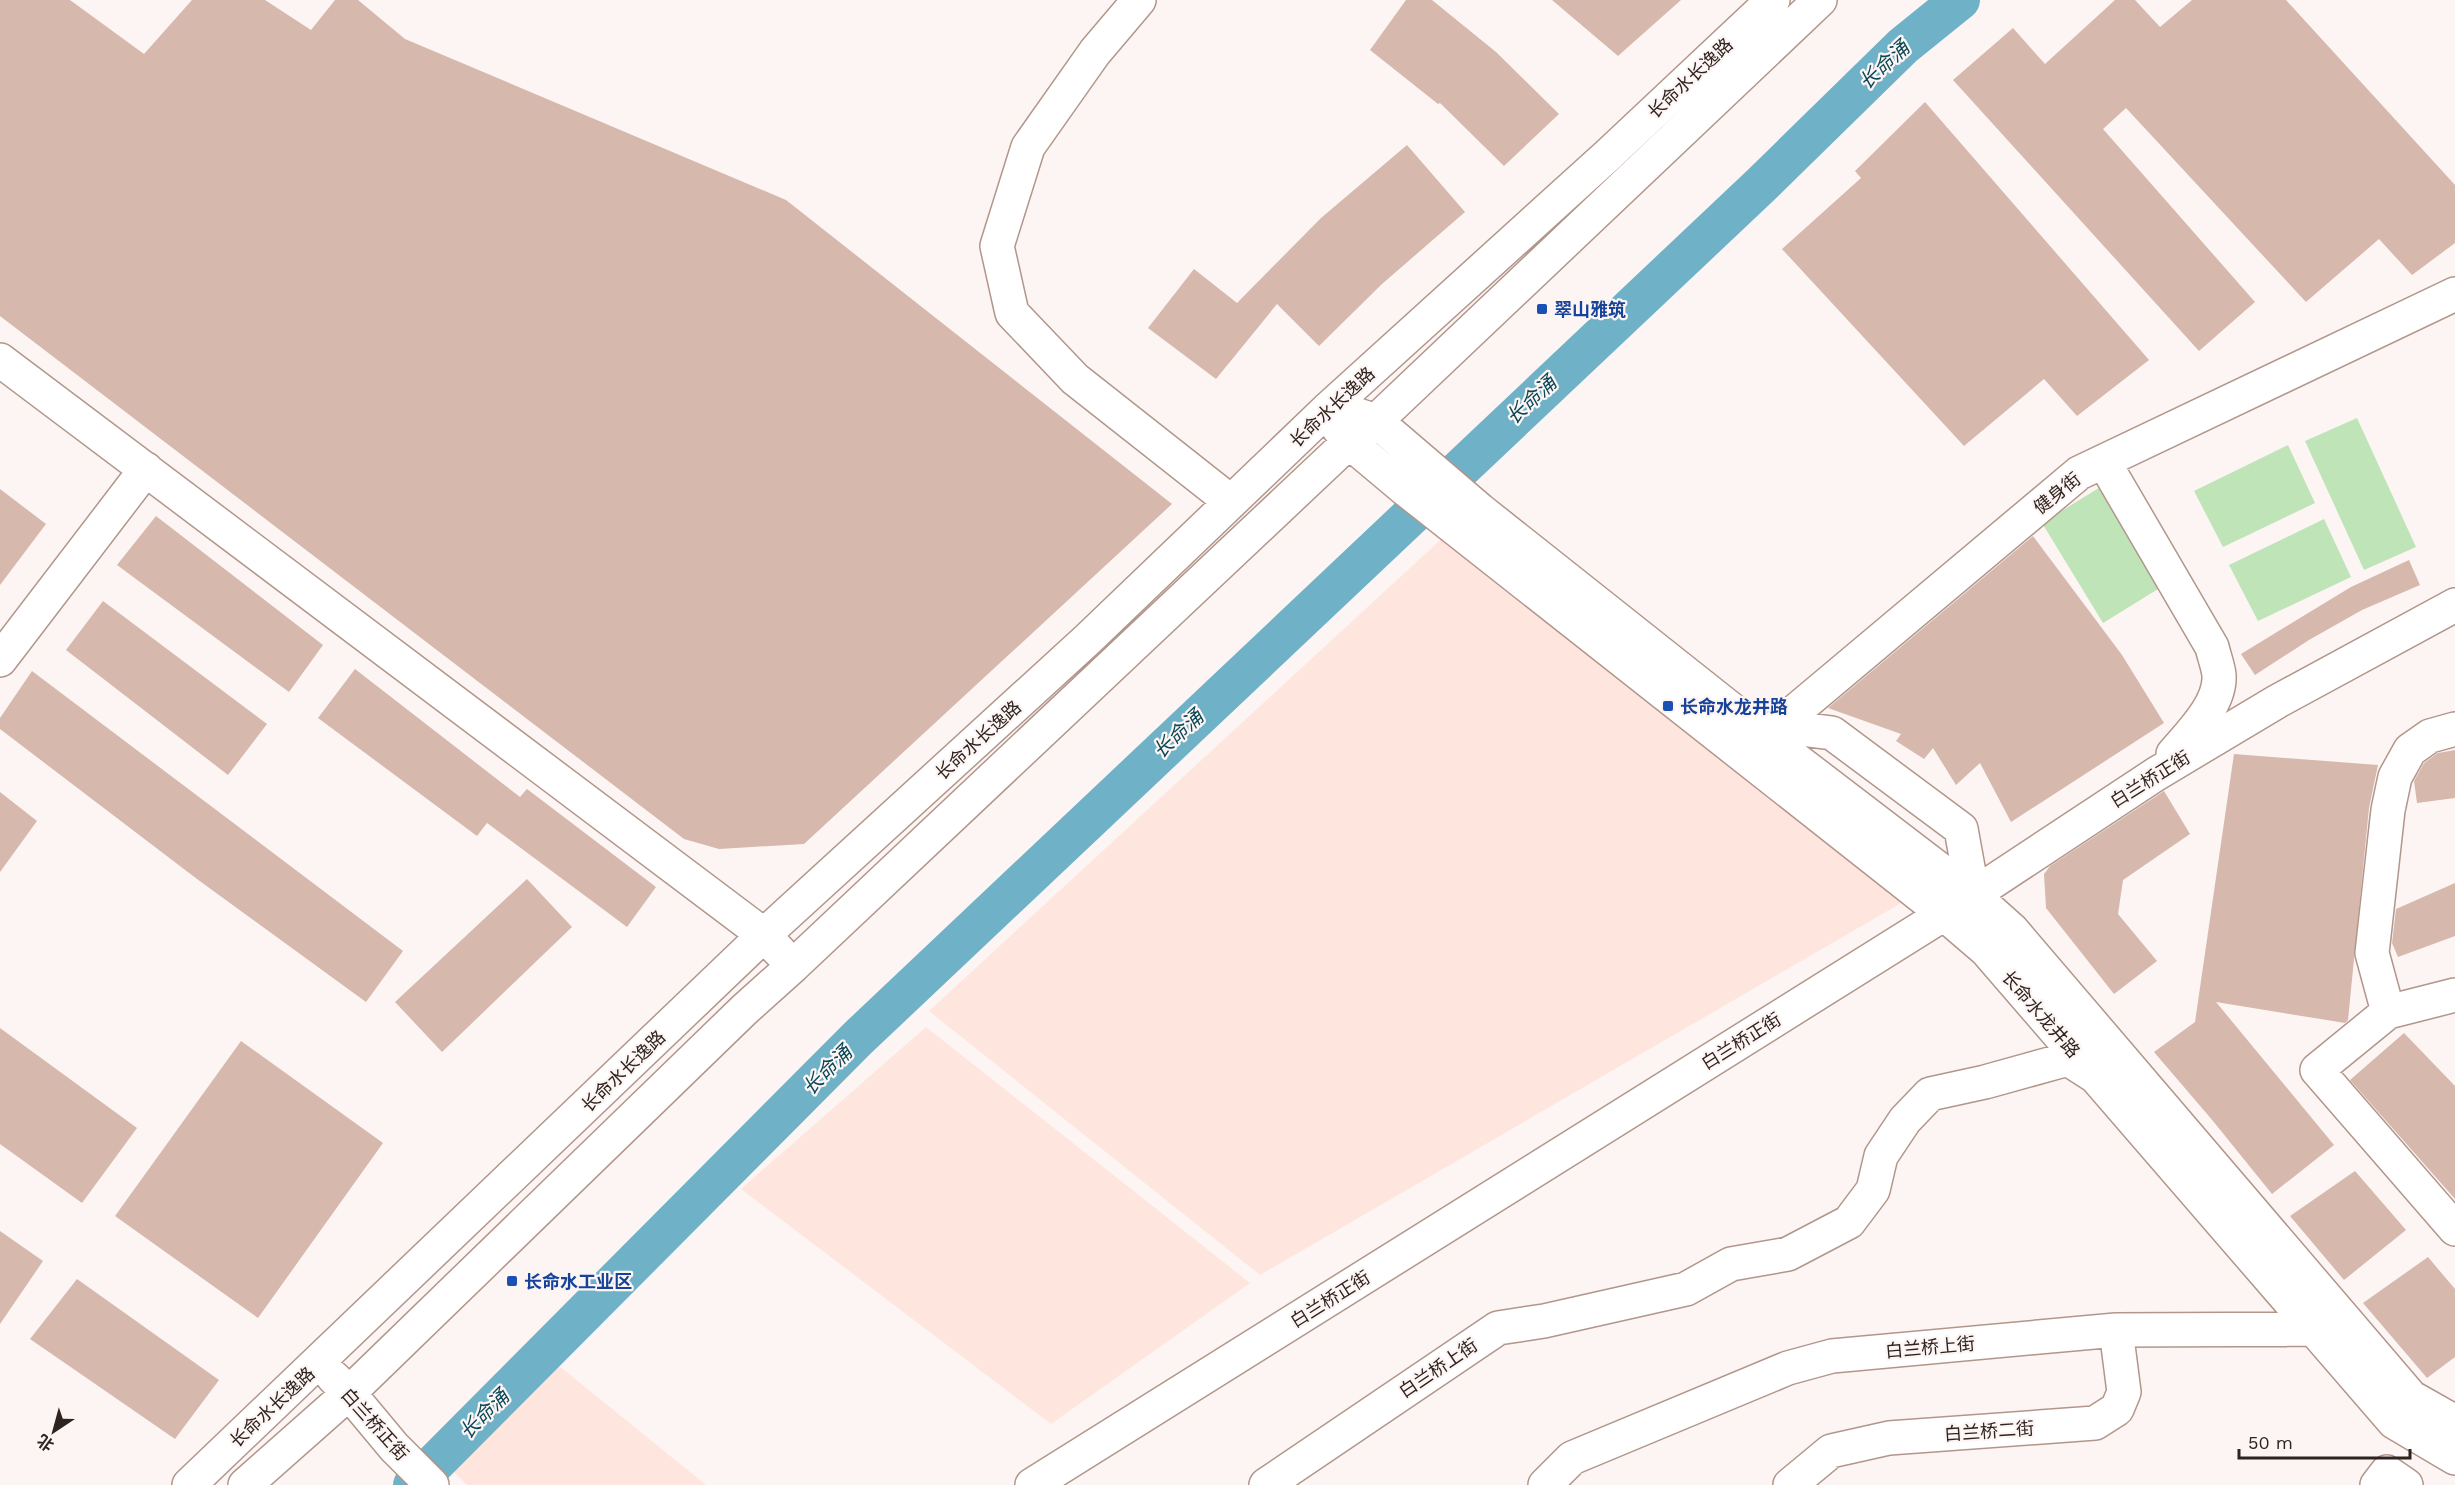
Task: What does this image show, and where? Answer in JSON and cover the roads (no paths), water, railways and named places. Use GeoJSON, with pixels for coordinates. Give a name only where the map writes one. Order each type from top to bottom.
{"type":"FeatureCollection","features":[{"type":"Feature","properties":{"kind":"street"},"geometry":{"type":"LineString","coordinates":[[1139,0],[1095,52],[1028,147],[997,246],[1012,313],[1075,379],[1231,502]]}},
{"type":"Feature","properties":{"kind":"street","name":"长命水长逸路"},"geometry":{"type":"LineString","coordinates":[[189,1485],[764,935],[1088,639],[1328,409],[1608,155],[1773,0]]}},
{"type":"Feature","properties":{"kind":"street","name":"长命水长逸路"},"geometry":{"type":"LineString","coordinates":[[245,1485],[349,1393],[744,1010],[1349,442],[1376,421],[1820,0]]}},
{"type":"Feature","properties":{"kind":"street","name":"健身街"},"geometry":{"type":"LineString","coordinates":[[1762,739],[2079,473],[2455,294]]}},
{"type":"Feature","properties":{"kind":"street"},"geometry":{"type":"LineString","coordinates":[[0,360],[764,935],[793,966]]}},
{"type":"Feature","properties":{"kind":"street"},"geometry":{"type":"LineString","coordinates":[[1328,409],[1376,421],[1416,477]]}},
{"type":"Feature","properties":{"kind":"street"},"geometry":{"type":"LineString","coordinates":[[1328,409],[1349,442],[1416,477]]}},
{"type":"Feature","properties":{"kind":"street"},"geometry":{"type":"LineString","coordinates":[[2104,462],[2212,647],[2219,676],[2212,704],[2198,726],[2156,774]]}},
{"type":"Feature","properties":{"kind":"street"},"geometry":{"type":"LineString","coordinates":[[0,660],[146,469]]}},
{"type":"Feature","properties":{"kind":"street","name":"长命水龙井路"},"geometry":{"type":"LineString","coordinates":[[1416,477],[1470,522],[1973,895],[2012,930],[2327,1322],[2394,1422],[2452,1434]]}},
{"type":"Feature","properties":{"kind":"street","name":"白兰桥正街"},"geometry":{"type":"LineString","coordinates":[[1032,1485],[1944,914],[2156,774],[2278,701],[2455,605]]}},
{"type":"Feature","properties":{"kind":"street"},"geometry":{"type":"LineString","coordinates":[[2388,1012],[2372,953],[2388,810],[2395,777],[2410,750],[2430,736],[2455,729]]}},
{"type":"Feature","properties":{"kind":"street"},"geometry":{"type":"LineString","coordinates":[[1762,739],[1832,733],[1961,829],[1973,895]]}},
{"type":"Feature","properties":{"kind":"street","name":"长命水龙井路"},"geometry":{"type":"LineString","coordinates":[[1762,739],[1944,914],[1986,951],[2095,1077],[2327,1322]]}},
{"type":"Feature","properties":{"kind":"street"},"geometry":{"type":"LineString","coordinates":[[2455,995],[2388,1012],[2317,1070],[2455,1229]]}},
{"type":"Feature","properties":{"kind":"street","name":"白兰桥上街"},"geometry":{"type":"LineString","coordinates":[[1266,1485],[1498,1328],[1544,1321],[1686,1289],[1731,1264],[1788,1254],[1849,1222],[1873,1190],[1881,1156],[1905,1120],[1930,1094],[2068,1059],[2095,1077]]}},
{"type":"Feature","properties":{"kind":"street","name":"白兰桥上街"},"geometry":{"type":"LineString","coordinates":[[1547,1484],[1572,1458],[1788,1368],[1832,1356],[2116,1330],[2327,1322]]}},
{"type":"Feature","properties":{"kind":"street","name":"白兰桥二街"},"geometry":{"type":"LineString","coordinates":[[1790,1485],[1831,1451],[1889,1438],[2095,1424],[2117,1409],[2124,1392],[2116,1330]]}},
{"type":"Feature","properties":{"kind":"street","name":"白兰桥正街"},"geometry":{"type":"LineString","coordinates":[[318,1363],[349,1393],[394,1447],[432,1485]]}},
{"type":"Feature","properties":{"kind":"street"},"geometry":{"type":"LineString","coordinates":[[2377,1485],[2387,1472],[2406,1485]]}},
{"type":"Feature","properties":{"kind":"waterway","name":"长命涌"},"geometry":{"type":"LineString","coordinates":[[413,1485],[858,1038],[1762,184],[1903,46],[1960,0]]}},
{"type":"Feature","properties":{"kind":"place","name":"翠山雅筑"},"geometry":{"type":"Point","coordinates":[1542,309]}},
{"type":"Feature","properties":{"kind":"place","name":"长命水龙井路"},"geometry":{"type":"Point","coordinates":[1668,706]}},
{"type":"Feature","properties":{"kind":"place","name":"长命水工业区"},"geometry":{"type":"Point","coordinates":[512,1281]}}]}
